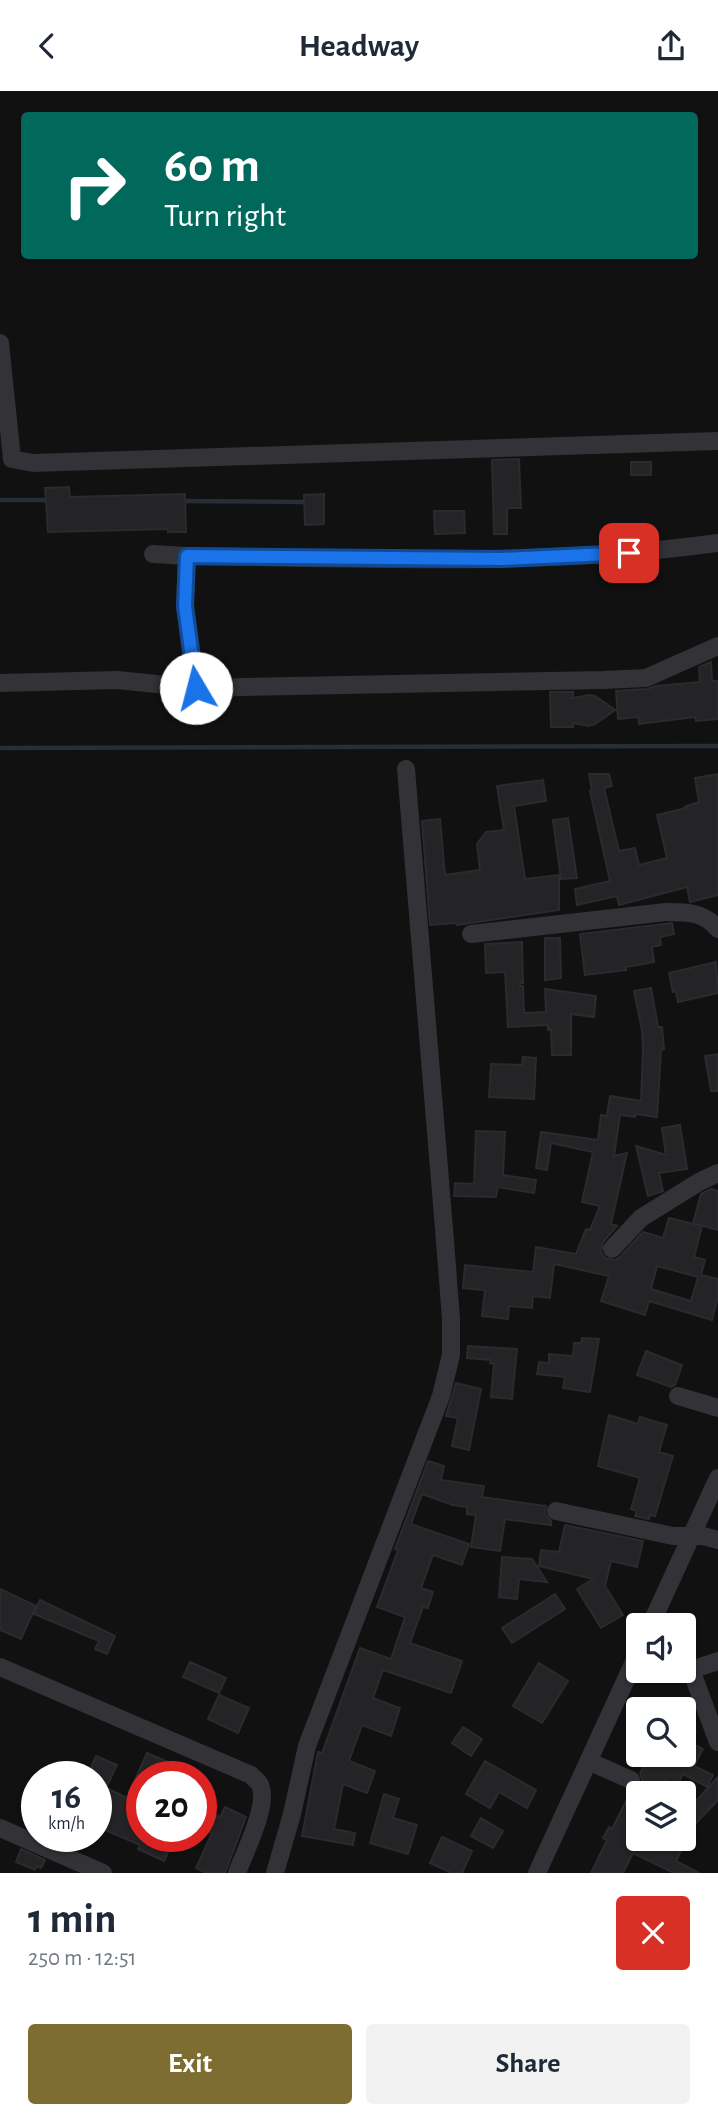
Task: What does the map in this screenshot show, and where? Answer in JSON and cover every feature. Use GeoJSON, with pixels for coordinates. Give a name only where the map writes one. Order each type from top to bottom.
{"type":"FeatureCollection","features":[{"type":"Feature","properties":{"kind":"street"},"geometry":{"type":"LineString","coordinates":[[0,343],[12,459],[33,463],[718,441]]}},
{"type":"Feature","properties":{"kind":"street"},"geometry":{"type":"LineString","coordinates":[[153,554],[501,559],[655,552],[718,543]]}},
{"type":"Feature","properties":{"kind":"street"},"geometry":{"type":"LineString","coordinates":[[187,556],[185,606],[196,688]]}},
{"type":"Feature","properties":{"kind":"street"},"geometry":{"type":"LineString","coordinates":[[0,683],[117,680],[196,688],[646,678],[718,646]]}},
{"type":"Feature","properties":{"kind":"street"},"geometry":{"type":"LineString","coordinates":[[275,1873],[307,1746],[440,1397],[451,1355],[451,1319],[406,769]]}},
{"type":"Feature","properties":{"kind":"street"},"geometry":{"type":"LineString","coordinates":[[471,934],[666,912],[688,912],[705,917],[718,929]]}},
{"type":"Feature","properties":{"kind":"street"},"geometry":{"type":"LineString","coordinates":[[612,1249],[641,1218],[718,1173]]}},
{"type":"Feature","properties":{"kind":"street"},"geometry":{"type":"LineString","coordinates":[[678,1396],[718,1408]]}},
{"type":"Feature","properties":{"kind":"street"},"geometry":{"type":"LineString","coordinates":[[658,1613],[704,1537],[718,1478]]}},
{"type":"Feature","properties":{"kind":"street"},"geometry":{"type":"LineString","coordinates":[[667,1613],[718,1504]]}},
{"type":"Feature","properties":{"kind":"street"},"geometry":{"type":"LineString","coordinates":[[556,1511],[673,1536],[704,1537]]}},
{"type":"Feature","properties":{"kind":"street"},"geometry":{"type":"LineString","coordinates":[[696,1667],[718,1661]]}},
{"type":"Feature","properties":{"kind":"street"},"geometry":{"type":"LineString","coordinates":[[0,1667],[251,1775],[259,1783],[263,1795],[261,1810],[237,1873]]}},
{"type":"Feature","properties":{"kind":"street"},"geometry":{"type":"LineString","coordinates":[[537,1873],[626,1679]]}},
{"type":"Feature","properties":{"kind":"street"},"geometry":{"type":"LineString","coordinates":[[547,1873],[635,1683]]}},
{"type":"Feature","properties":{"kind":"street"},"geometry":{"type":"LineString","coordinates":[[694,1683],[718,1742]]}},
{"type":"Feature","properties":{"kind":"street"},"geometry":{"type":"LineString","coordinates":[[597,1765],[631,1780]]}},
{"type":"Feature","properties":{"kind":"street"},"geometry":{"type":"LineString","coordinates":[[0,1828],[103,1873]]}},
{"type":"Feature","properties":{"kind":"building"},"geometry":{"type":"Polygon","coordinates":[[[519,459],[521,508],[507,508],[507,534],[494,534],[492,460],[519,459]]]}},
{"type":"Feature","properties":{"kind":"building"},"geometry":{"type":"Polygon","coordinates":[[[631,462],[651,462],[651,475],[631,475],[631,462]]]}},
{"type":"Feature","properties":{"kind":"building"},"geometry":{"type":"Polygon","coordinates":[[[69,487],[70,497],[185,494],[186,532],[168,532],[168,529],[48,532],[45,488],[69,487]]]}},
{"type":"Feature","properties":{"kind":"building"},"geometry":{"type":"Polygon","coordinates":[[[324,494],[324,524],[305,525],[304,495],[324,494]]]}},
{"type":"Feature","properties":{"kind":"building"},"geometry":{"type":"Polygon","coordinates":[[[434,511],[464,511],[465,533],[435,534],[434,511]]]}},
{"type":"Feature","properties":{"kind":"building"},"geometry":{"type":"Polygon","coordinates":[[[711,662],[712,681],[718,681],[718,719],[696,721],[695,717],[639,724],[638,717],[618,719],[616,691],[700,682],[699,667],[711,662]]]}},
{"type":"Feature","properties":{"kind":"building"},"geometry":{"type":"Polygon","coordinates":[[[550,692],[573,692],[573,698],[595,696],[615,710],[589,726],[573,723],[573,727],[551,727],[550,692]]]}},
{"type":"Feature","properties":{"kind":"building"},"geometry":{"type":"Polygon","coordinates":[[[589,774],[609,774],[612,786],[604,788],[619,851],[635,848],[639,865],[667,858],[657,815],[699,802],[695,778],[718,774],[718,895],[690,902],[687,887],[619,905],[617,896],[577,905],[575,889],[610,881],[590,791],[589,774]]]}},
{"type":"Feature","properties":{"kind":"building"},"geometry":{"type":"Polygon","coordinates":[[[543,780],[546,801],[514,806],[525,879],[559,875],[559,910],[457,925],[430,925],[422,821],[440,819],[445,875],[480,870],[477,844],[486,832],[504,830],[497,786],[543,780]]]}},
{"type":"Feature","properties":{"kind":"building"},"geometry":{"type":"Polygon","coordinates":[[[568,818],[577,878],[561,879],[553,820],[568,818]]]}},
{"type":"Feature","properties":{"kind":"building"},"geometry":{"type":"Polygon","coordinates":[[[672,923],[674,934],[660,937],[661,945],[652,947],[654,962],[626,967],[626,970],[585,975],[580,934],[672,923]]]}},
{"type":"Feature","properties":{"kind":"building"},"geometry":{"type":"Polygon","coordinates":[[[545,938],[560,938],[561,978],[545,980],[545,938]]]}},
{"type":"Feature","properties":{"kind":"building"},"geometry":{"type":"Polygon","coordinates":[[[522,942],[523,983],[520,983],[520,986],[523,986],[524,1013],[546,1012],[545,989],[596,996],[594,1017],[571,1014],[571,1055],[552,1055],[551,1029],[548,1030],[548,1025],[508,1027],[505,972],[486,973],[485,944],[522,942]]]}},
{"type":"Feature","properties":{"kind":"building"},"geometry":{"type":"Polygon","coordinates":[[[716,962],[718,993],[678,1002],[669,973],[716,962]]]}},
{"type":"Feature","properties":{"kind":"building"},"geometry":{"type":"Polygon","coordinates":[[[651,988],[658,1027],[662,1027],[664,1049],[661,1050],[657,1117],[620,1115],[614,1156],[627,1153],[611,1224],[617,1226],[603,1242],[601,1252],[605,1258],[615,1260],[643,1232],[663,1238],[669,1218],[702,1226],[694,1257],[705,1260],[701,1275],[718,1279],[718,1297],[712,1320],[649,1301],[645,1315],[601,1301],[609,1276],[554,1264],[550,1298],[533,1296],[532,1308],[509,1306],[508,1319],[482,1316],[485,1290],[463,1288],[465,1265],[533,1272],[536,1247],[576,1254],[586,1229],[590,1230],[600,1206],[582,1202],[593,1152],[551,1143],[547,1170],[536,1168],[541,1132],[598,1140],[601,1115],[607,1116],[610,1096],[641,1101],[642,1030],[634,991],[651,988]],[[657,1266],[651,1289],[691,1301],[698,1277],[657,1266]]]}},
{"type":"Feature","properties":{"kind":"building"},"geometry":{"type":"Polygon","coordinates":[[[718,1054],[718,1091],[711,1091],[705,1056],[718,1054]]]}},
{"type":"Feature","properties":{"kind":"building"},"geometry":{"type":"Polygon","coordinates":[[[523,1057],[536,1058],[534,1099],[489,1097],[491,1064],[522,1065],[523,1057]]]}},
{"type":"Feature","properties":{"kind":"building"},"geometry":{"type":"Polygon","coordinates":[[[680,1125],[687,1169],[659,1173],[663,1191],[648,1196],[636,1146],[666,1155],[662,1128],[680,1125]]]}},
{"type":"Feature","properties":{"kind":"building"},"geometry":{"type":"Polygon","coordinates":[[[476,1131],[505,1132],[503,1175],[536,1180],[534,1193],[498,1187],[496,1197],[454,1196],[455,1183],[474,1184],[476,1131]]]}},
{"type":"Feature","properties":{"kind":"building"},"geometry":{"type":"Polygon","coordinates":[[[711,1189],[718,1191],[718,1230],[693,1223],[701,1194],[711,1189]]]}},
{"type":"Feature","properties":{"kind":"building"},"geometry":{"type":"Polygon","coordinates":[[[582,1338],[599,1339],[590,1392],[563,1388],[565,1377],[537,1374],[539,1362],[549,1363],[549,1354],[573,1356],[574,1343],[581,1343],[582,1338]]]}},
{"type":"Feature","properties":{"kind":"building"},"geometry":{"type":"Polygon","coordinates":[[[468,1346],[517,1349],[512,1399],[491,1397],[494,1364],[490,1363],[491,1360],[467,1358],[468,1346]]]}},
{"type":"Feature","properties":{"kind":"building"},"geometry":{"type":"Polygon","coordinates":[[[646,1351],[682,1365],[675,1385],[671,1387],[637,1375],[646,1351]]]}},
{"type":"Feature","properties":{"kind":"building"},"geometry":{"type":"Polygon","coordinates":[[[456,1383],[481,1389],[469,1450],[452,1446],[458,1418],[446,1416],[456,1383]]]}},
{"type":"Feature","properties":{"kind":"building"},"geometry":{"type":"Polygon","coordinates":[[[609,1415],[638,1424],[640,1417],[667,1425],[659,1452],[673,1456],[655,1516],[650,1515],[649,1519],[635,1516],[637,1511],[631,1509],[640,1478],[598,1466],[609,1415]]]}},
{"type":"Feature","properties":{"kind":"building"},"geometry":{"type":"Polygon","coordinates":[[[428,1461],[444,1466],[441,1480],[484,1486],[482,1497],[546,1506],[545,1514],[551,1525],[505,1519],[500,1551],[471,1547],[476,1515],[467,1514],[467,1507],[422,1494],[411,1524],[469,1544],[462,1565],[433,1555],[421,1588],[433,1592],[428,1608],[423,1607],[410,1643],[462,1661],[451,1693],[383,1670],[373,1698],[400,1708],[391,1736],[362,1725],[349,1761],[375,1771],[367,1793],[343,1784],[334,1829],[355,1833],[353,1845],[302,1836],[318,1752],[322,1753],[360,1648],[391,1659],[405,1617],[377,1607],[398,1550],[395,1549],[428,1461]]]}},
{"type":"Feature","properties":{"kind":"building"},"geometry":{"type":"Polygon","coordinates":[[[565,1525],[643,1541],[637,1567],[611,1561],[605,1586],[623,1615],[601,1628],[577,1589],[593,1579],[539,1566],[541,1550],[559,1552],[565,1525]]]}},
{"type":"Feature","properties":{"kind":"building"},"geometry":{"type":"Polygon","coordinates":[[[502,1557],[532,1559],[547,1582],[519,1579],[517,1599],[499,1597],[502,1557]]]}},
{"type":"Feature","properties":{"kind":"building"},"geometry":{"type":"Polygon","coordinates":[[[0,1589],[36,1606],[21,1639],[0,1630],[0,1589]]]}},
{"type":"Feature","properties":{"kind":"building"},"geometry":{"type":"Polygon","coordinates":[[[555,1594],[565,1609],[512,1643],[502,1628],[555,1594]]]}},
{"type":"Feature","properties":{"kind":"building"},"geometry":{"type":"Polygon","coordinates":[[[40,1600],[115,1636],[107,1654],[95,1649],[99,1641],[34,1614],[40,1600]]]}},
{"type":"Feature","properties":{"kind":"building"},"geometry":{"type":"Polygon","coordinates":[[[190,1662],[226,1678],[219,1693],[183,1677],[190,1662]]]}},
{"type":"Feature","properties":{"kind":"building"},"geometry":{"type":"Polygon","coordinates":[[[539,1663],[568,1681],[542,1723],[513,1706],[539,1663]]]}},
{"type":"Feature","properties":{"kind":"building"},"geometry":{"type":"Polygon","coordinates":[[[219,1695],[249,1708],[238,1733],[208,1719],[219,1695]]]}},
{"type":"Feature","properties":{"kind":"building"},"geometry":{"type":"Polygon","coordinates":[[[463,1727],[482,1739],[471,1756],[452,1743],[463,1727]]]}},
{"type":"Feature","properties":{"kind":"building"},"geometry":{"type":"Polygon","coordinates":[[[696,1746],[703,1749],[696,1762],[696,1746]]]}},
{"type":"Feature","properties":{"kind":"building"},"geometry":{"type":"Polygon","coordinates":[[[147,1753],[166,1761],[143,1761],[147,1753]]]}},
{"type":"Feature","properties":{"kind":"building"},"geometry":{"type":"Polygon","coordinates":[[[96,1756],[108,1761],[94,1761],[96,1756]]]}},
{"type":"Feature","properties":{"kind":"building"},"geometry":{"type":"Polygon","coordinates":[[[485,1761],[536,1790],[527,1808],[499,1792],[490,1808],[466,1794],[485,1761]]]}},
{"type":"Feature","properties":{"kind":"building"},"geometry":{"type":"Polygon","coordinates":[[[112,1763],[117,1765],[112,1776],[112,1763]]]}},
{"type":"Feature","properties":{"kind":"building"},"geometry":{"type":"Polygon","coordinates":[[[643,1767],[696,1767],[713,1775],[707,1787],[683,1774],[680,1781],[642,1781],[640,1773],[643,1767]]]}},
{"type":"Feature","properties":{"kind":"building"},"geometry":{"type":"Polygon","coordinates":[[[718,1777],[718,1800],[696,1823],[696,1801],[718,1777]]]}},
{"type":"Feature","properties":{"kind":"building"},"geometry":{"type":"Polygon","coordinates":[[[112,1790],[126,1798],[126,1839],[112,1833],[112,1790]]]}},
{"type":"Feature","properties":{"kind":"building"},"geometry":{"type":"Polygon","coordinates":[[[384,1794],[399,1799],[393,1818],[417,1825],[408,1854],[370,1843],[384,1794]]]}},
{"type":"Feature","properties":{"kind":"building"},"geometry":{"type":"Polygon","coordinates":[[[626,1801],[626,1851],[681,1851],[676,1861],[699,1873],[674,1873],[633,1853],[623,1873],[591,1873],[607,1840],[603,1838],[609,1827],[612,1829],[626,1801]]]}},
{"type":"Feature","properties":{"kind":"building"},"geometry":{"type":"Polygon","coordinates":[[[225,1807],[246,1817],[225,1873],[206,1873],[196,1868],[203,1852],[217,1852],[217,1816],[220,1817],[225,1807]]]}},
{"type":"Feature","properties":{"kind":"building"},"geometry":{"type":"Polygon","coordinates":[[[481,1818],[503,1831],[493,1848],[471,1836],[481,1818]]]}},
{"type":"Feature","properties":{"kind":"building"},"geometry":{"type":"Polygon","coordinates":[[[442,1837],[472,1851],[462,1873],[452,1873],[430,1863],[442,1837]]]}},
{"type":"Feature","properties":{"kind":"building"},"geometry":{"type":"Polygon","coordinates":[[[21,1849],[21,1852],[45,1860],[41,1868],[36,1866],[35,1870],[16,1862],[21,1849]]]}},
{"type":"Feature","properties":{"kind":"building"},"geometry":{"type":"Polygon","coordinates":[[[144,1852],[168,1852],[164,1861],[144,1852]]]}},
{"type":"Feature","properties":{"kind":"waterway"},"geometry":{"type":"LineString","coordinates":[[0,500],[52,500]]}},
{"type":"Feature","properties":{"kind":"waterway"},"geometry":{"type":"LineString","coordinates":[[179,501],[307,502]]}},
{"type":"Feature","properties":{"kind":"waterway"},"geometry":{"type":"LineString","coordinates":[[0,748],[718,746]]}},
{"type":"Feature","properties":{"kind":"route"},"geometry":{"type":"LineString","coordinates":[[196,688],[185,606],[187,556],[501,559],[629,553]]}}]}
